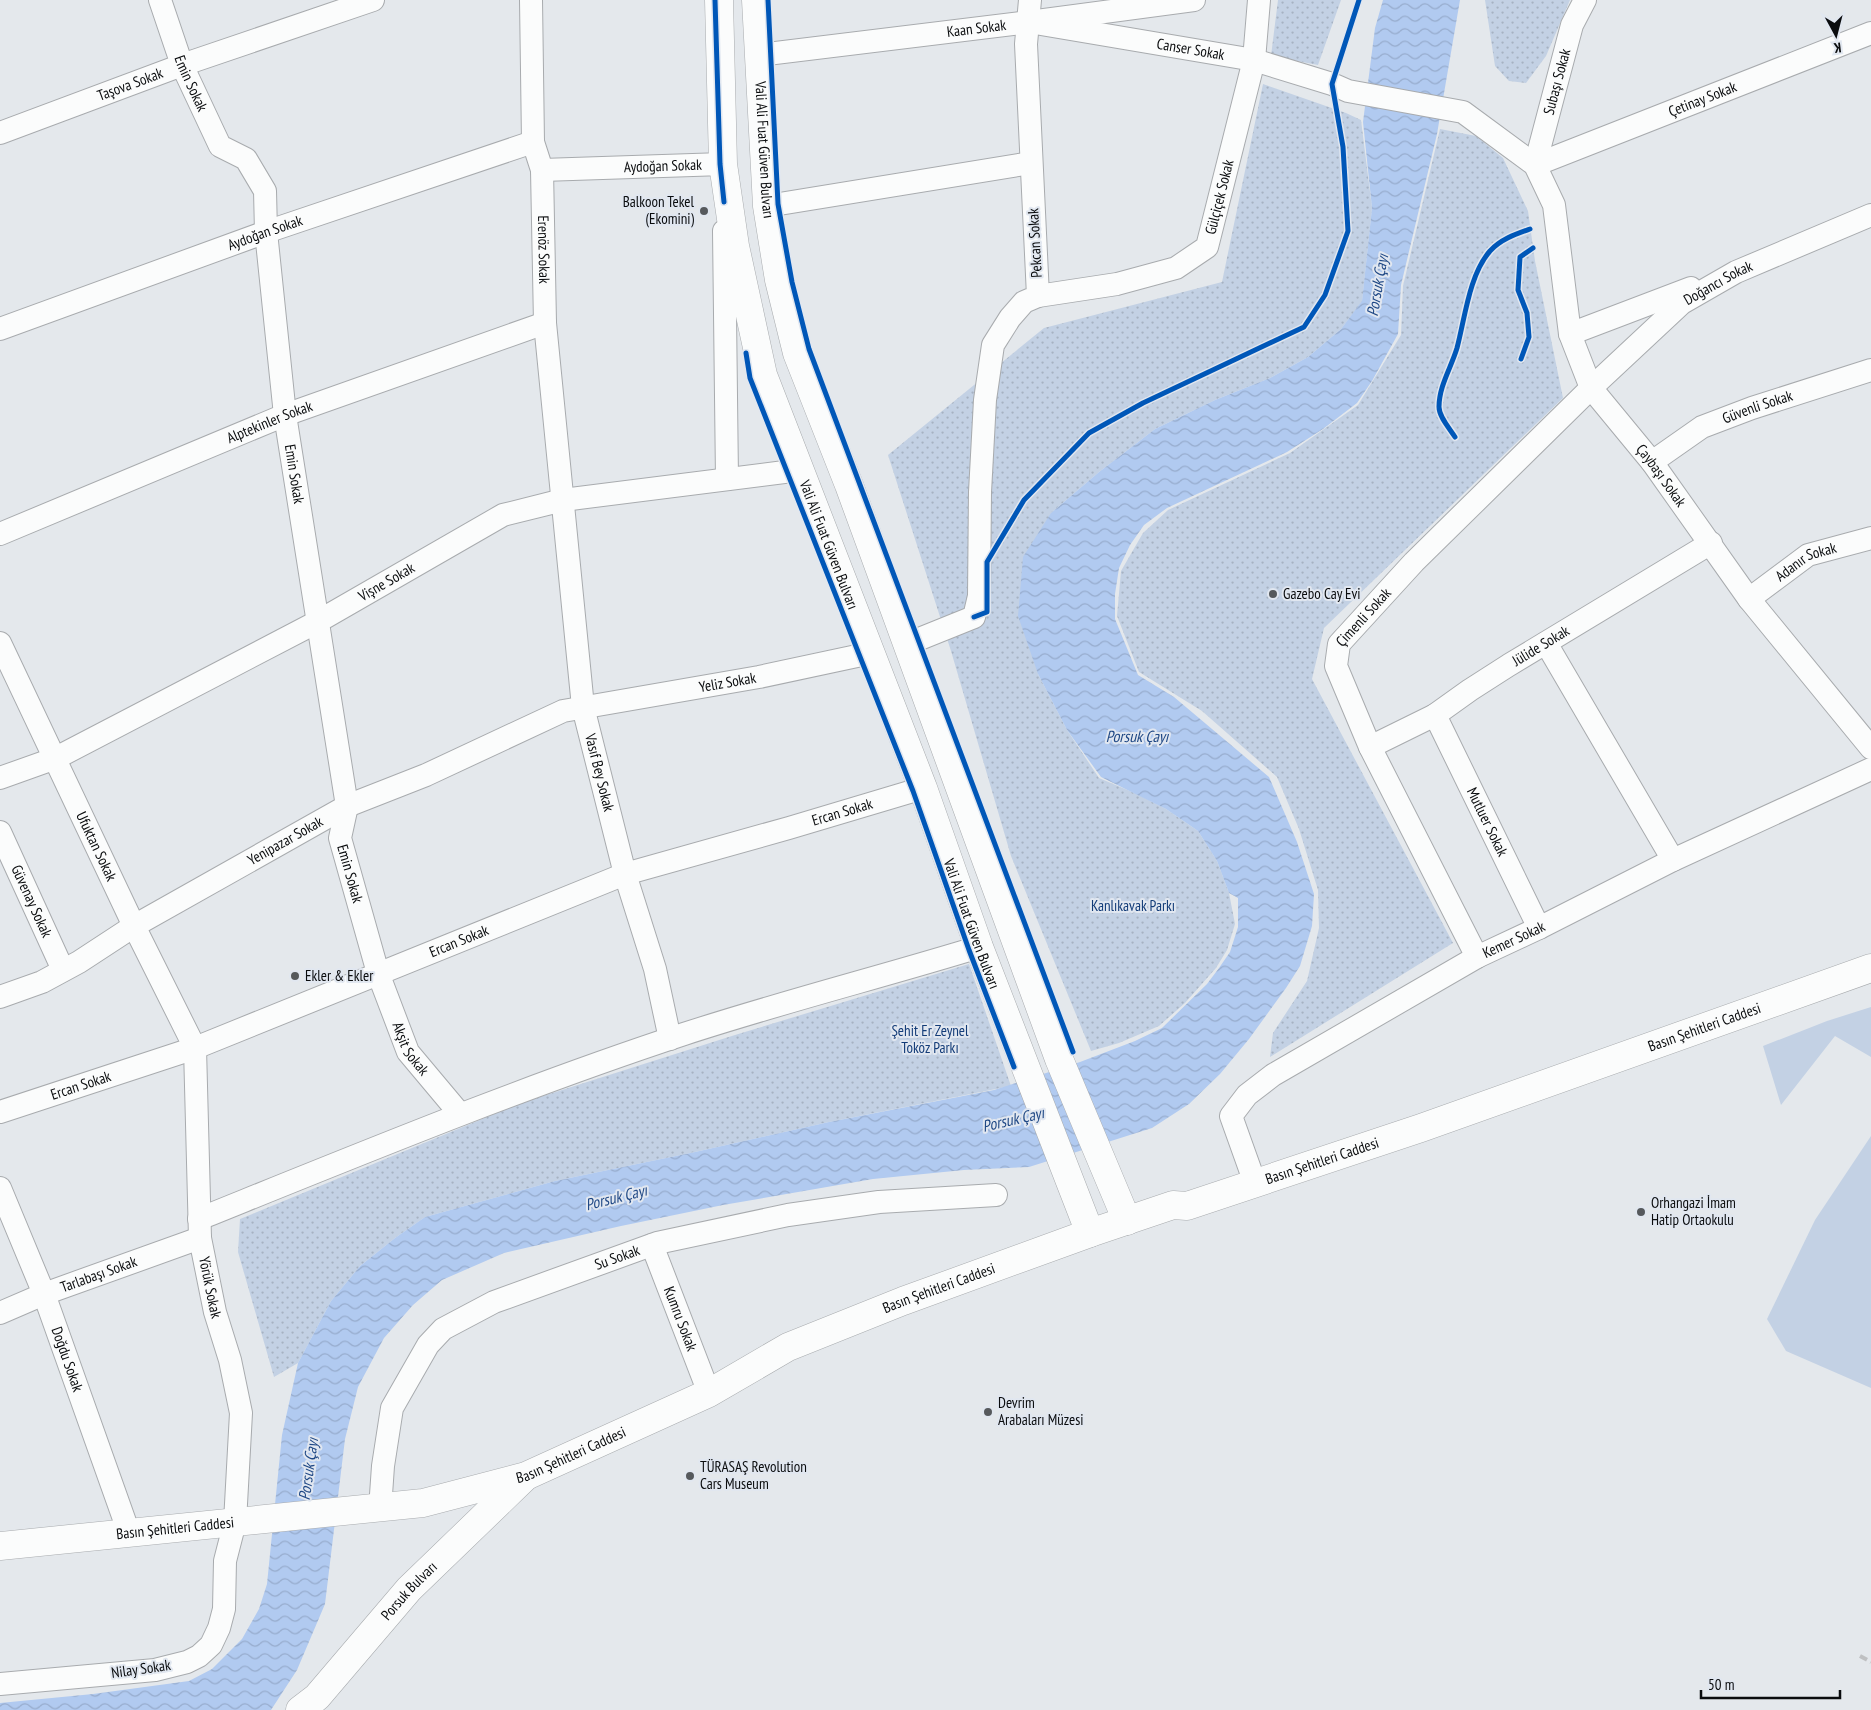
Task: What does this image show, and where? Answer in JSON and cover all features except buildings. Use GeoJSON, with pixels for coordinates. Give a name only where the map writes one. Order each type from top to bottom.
{"type":"FeatureCollection","features":[{"type":"Feature","properties":{"kind":"main road","name":"Vali Ali Fuat Güven Bulvarı"},"geometry":{"type":"LineString","coordinates":[[719,0],[724,164],[734,246],[763,375],[923,788],[979,947],[1090,1233]]}},
{"type":"Feature","properties":{"kind":"main road","name":"Vali Ali Fuat Güven Bulvarı"},"geometry":{"type":"LineString","coordinates":[[756,0],[767,206],[779,280],[797,353],[849,485],[1059,1059],[1127,1221]]}},
{"type":"Feature","properties":{"kind":"main road","name":"Basın Şehitleri Caddesi"},"geometry":{"type":"LineString","coordinates":[[0,1546],[380,1509],[423,1503],[526,1476],[709,1393],[788,1347],[913,1297],[1173,1205],[1187,1206],[1351,1151],[1871,968]]}},
{"type":"Feature","properties":{"kind":"main road"},"geometry":{"type":"LineString","coordinates":[[1173,1205],[1183,1195],[1320,1150],[1351,1151]]}},
{"type":"Feature","properties":{"kind":"main road","name":"Porsuk Bulvarı"},"geometry":{"type":"LineString","coordinates":[[300,1710],[317,1697],[409,1589],[526,1476]]}},
{"type":"Feature","properties":{"kind":"street","name":"Emin Sokak"},"geometry":{"type":"LineString","coordinates":[[160,0],[182,65],[220,146],[246,159],[265,191],[266,232],[285,415],[347,806],[340,838],[378,973]]}},
{"type":"Feature","properties":{"kind":"street","name":"Taşova Sokak"},"geometry":{"type":"LineString","coordinates":[[0,133],[182,65],[373,0]]}},
{"type":"Feature","properties":{"kind":"street","name":"Erenöz Sokak"},"geometry":{"type":"LineString","coordinates":[[531,0],[533,142],[542,170],[545,323],[563,500]]}},
{"type":"Feature","properties":{"kind":"street","name":"Pekcan Sokak"},"geometry":{"type":"LineString","coordinates":[[907,644],[974,616],[979,596],[980,492],[985,400],[993,345],[1010,318],[1024,302],[1038,296],[1026,44],[1030,0]]}},
{"type":"Feature","properties":{"kind":"street","name":"Kaan Sokak"},"geometry":{"type":"LineString","coordinates":[[759,55],[1194,0]]}},
{"type":"Feature","properties":{"kind":"street","name":"Gülçiçek Sokak"},"geometry":{"type":"LineString","coordinates":[[1038,296],[1117,284],[1176,268],[1207,247],[1254,60],[1260,0]]}},
{"type":"Feature","properties":{"kind":"street","name":"Subaşı Sokak"},"geometry":{"type":"LineString","coordinates":[[1535,165],[1572,25],[1585,0]]}},
{"type":"Feature","properties":{"kind":"street","name":"Canser Sokak"},"geometry":{"type":"LineString","coordinates":[[1029,22],[1254,60],[1332,84],[1348,91],[1463,112],[1535,165]]}},
{"type":"Feature","properties":{"kind":"street","name":"Çetinay Sokak"},"geometry":{"type":"LineString","coordinates":[[1535,165],[1871,33]]}},
{"type":"Feature","properties":{"kind":"street","name":"Aydoğan Sokak"},"geometry":{"type":"LineString","coordinates":[[0,329],[266,232],[533,142]]}},
{"type":"Feature","properties":{"kind":"street"},"geometry":{"type":"LineString","coordinates":[[767,206],[1031,163]]}},
{"type":"Feature","properties":{"kind":"street","name":"Aydoğan Sokak"},"geometry":{"type":"LineString","coordinates":[[542,170],[724,164]]}},
{"type":"Feature","properties":{"kind":"street"},"geometry":{"type":"LineString","coordinates":[[724,164],[727,479]]}},
{"type":"Feature","properties":{"kind":"street","name":"Çaybaşı Sokak"},"geometry":{"type":"LineString","coordinates":[[1535,165],[1554,205],[1570,334],[1591,388],[1652,462],[1749,599],[1871,748]]}},
{"type":"Feature","properties":{"kind":"street","name":"Doğancı Sokak"},"geometry":{"type":"LineString","coordinates":[[1591,388],[1682,302],[1736,272],[1871,215]]}},
{"type":"Feature","properties":{"kind":"street"},"geometry":{"type":"LineString","coordinates":[[1570,334],[1736,272]]}},
{"type":"Feature","properties":{"kind":"street","name":"Alptekinler Sokak"},"geometry":{"type":"LineString","coordinates":[[0,534],[285,415],[545,323]]}},
{"type":"Feature","properties":{"kind":"street","name":"Güvenli Sokak"},"geometry":{"type":"LineString","coordinates":[[1652,462],[1702,427],[1752,408],[1871,370]]}},
{"type":"Feature","properties":{"kind":"street","name":"Çimenli Sokak"},"geometry":{"type":"LineString","coordinates":[[1477,957],[1370,747],[1336,666],[1339,644],[1414,562],[1591,388]]}},
{"type":"Feature","properties":{"kind":"street","name":"Vişne Sokak"},"geometry":{"type":"LineString","coordinates":[[0,778],[56,758],[317,622],[503,515],[563,500],[800,470]]}},
{"type":"Feature","properties":{"kind":"street","name":"Vasıf Bey Sokak"},"geometry":{"type":"LineString","coordinates":[[563,500],[583,707],[626,874],[655,969],[670,1039]]}},
{"type":"Feature","properties":{"kind":"street","name":"Adanır Sokak"},"geometry":{"type":"LineString","coordinates":[[1749,599],[1808,555],[1871,538]]}},
{"type":"Feature","properties":{"kind":"street","name":"Jülide Sokak"},"geometry":{"type":"LineString","coordinates":[[1370,747],[1435,715],[1470,690],[1710,543]]}},
{"type":"Feature","properties":{"kind":"street","name":"Ufuktan Sokak"},"geometry":{"type":"LineString","coordinates":[[0,643],[134,926],[195,1048]]}},
{"type":"Feature","properties":{"kind":"street"},"geometry":{"type":"LineString","coordinates":[[1546,643],[1673,860]]}},
{"type":"Feature","properties":{"kind":"street","name":"Yeliz Sokak"},"geometry":{"type":"LineString","coordinates":[[583,707],[759,676],[871,653]]}},
{"type":"Feature","properties":{"kind":"street","name":"Yenipazar Sokak"},"geometry":{"type":"LineString","coordinates":[[0,998],[42,982],[134,926],[347,806],[426,774],[563,711],[583,707]]}},
{"type":"Feature","properties":{"kind":"street","name":"Mutluer Sokak"},"geometry":{"type":"LineString","coordinates":[[1435,715],[1539,928]]}},
{"type":"Feature","properties":{"kind":"street","name":"Kemer Sokak"},"geometry":{"type":"LineString","coordinates":[[1251,1172],[1231,1116],[1248,1095],[1273,1075],[1477,957],[1539,928],[1673,860],[1871,769]]}},
{"type":"Feature","properties":{"kind":"street","name":"Ercan Sokak"},"geometry":{"type":"LineString","coordinates":[[0,1112],[195,1048],[626,874],[923,788]]}},
{"type":"Feature","properties":{"kind":"street","name":"Güvenay Sokak"},"geometry":{"type":"LineString","coordinates":[[0,832],[63,970]]}},
{"type":"Feature","properties":{"kind":"street","name":"Tarlabaşı Sokak"},"geometry":{"type":"LineString","coordinates":[[0,1313],[460,1114],[729,1019],[979,947]]}},
{"type":"Feature","properties":{"kind":"street","name":"Akşit Sokak"},"geometry":{"type":"LineString","coordinates":[[378,973],[408,1052],[460,1114]]}},
{"type":"Feature","properties":{"kind":"street","name":"Yörük Sokak"},"geometry":{"type":"LineString","coordinates":[[195,1048],[200,1228],[216,1312],[230,1360],[241,1413],[235,1522]]}},
{"type":"Feature","properties":{"kind":"street","name":"Doğdu Sokak"},"geometry":{"type":"LineString","coordinates":[[0,1188],[44,1294],[129,1533]]}},
{"type":"Feature","properties":{"kind":"street","name":"Su Sokak"},"geometry":{"type":"LineString","coordinates":[[380,1509],[383,1466],[392,1408],[428,1345],[443,1330],[494,1302],[652,1245],[788,1215],[879,1202],[996,1195]]}},
{"type":"Feature","properties":{"kind":"street","name":"Kumru Sokak"},"geometry":{"type":"LineString","coordinates":[[652,1245],[709,1393]]}},
{"type":"Feature","properties":{"kind":"street","name":"Nilay Sokak"},"geometry":{"type":"LineString","coordinates":[[0,1684],[155,1670],[187,1662],[198,1656],[211,1645],[219,1628],[225,1598],[225,1561],[235,1522]]}},
{"type":"Feature","properties":{"kind":"green space"},"geometry":{"type":"Polygon","coordinates":[[[1278,0],[1341,0],[1318,65],[1271,56],[1278,0]]]}},
{"type":"Feature","properties":{"kind":"green space"},"geometry":{"type":"Polygon","coordinates":[[[1485,0],[1570,0],[1546,56],[1526,83],[1509,81],[1495,66],[1485,0]]]}},
{"type":"Feature","properties":{"kind":"green space","name":"Kanlıkavak Parkı"},"geometry":{"type":"Polygon","coordinates":[[[1263,84],[1361,120],[1372,208],[1362,302],[1341,329],[1308,357],[1270,378],[1215,400],[1155,429],[1099,472],[1051,513],[1038,674],[1067,730],[1099,778],[1166,809],[1198,831],[1217,861],[1229,893],[1235,924],[1227,950],[1216,968],[1185,1003],[1159,1026],[1119,1043],[1091,1051],[1011,856],[951,651],[888,455],[1044,328],[1222,282],[1263,84]]]}},
{"type":"Feature","properties":{"kind":"green space"},"geometry":{"type":"Polygon","coordinates":[[[1440,129],[1476,136],[1503,158],[1528,211],[1535,261],[1563,398],[1324,628],[1312,679],[1453,943],[1270,1057],[1273,1033],[1307,981],[1319,928],[1318,890],[1299,829],[1277,777],[1202,711],[1139,672],[1117,616],[1121,571],[1143,533],[1168,510],[1290,453],[1358,405],[1401,335],[1403,286],[1440,129]]]}},
{"type":"Feature","properties":{"kind":"green space","name":"Şehit Er Zeynel Toköz Parkı"},"geometry":{"type":"Polygon","coordinates":[[[969,964],[1011,1086],[829,1122],[555,1181],[425,1217],[360,1266],[331,1301],[298,1363],[274,1377],[238,1252],[240,1219],[521,1103],[735,1035],[969,964]]]}},
{"type":"Feature","properties":{"kind":"green space"},"geometry":{"type":"Polygon","coordinates":[[[1871,1007],[1871,1057],[1835,1036],[1781,1105],[1763,1046],[1827,1021],[1871,1007]]]}},
{"type":"Feature","properties":{"kind":"green space"},"geometry":{"type":"Polygon","coordinates":[[[1871,1136],[1871,1388],[1786,1351],[1767,1319],[1815,1220],[1871,1136]]]}},
{"type":"Feature","properties":{"kind":"water","name":"Porsuk Çayı"},"geometry":{"type":"Polygon","coordinates":[[[1383,0],[1460,0],[1437,134],[1401,285],[1398,334],[1372,381],[1357,403],[1323,429],[1287,452],[1167,508],[1144,525],[1130,545],[1119,568],[1115,594],[1115,619],[1138,675],[1174,697],[1269,777],[1297,842],[1314,894],[1312,926],[1300,966],[1249,1039],[1220,1074],[1189,1104],[1152,1128],[1029,1167],[964,1170],[873,1179],[723,1205],[504,1253],[442,1280],[413,1305],[384,1338],[358,1387],[345,1439],[325,1604],[297,1670],[271,1710],[0,1710],[0,1703],[93,1694],[189,1681],[212,1669],[242,1639],[259,1609],[267,1584],[282,1435],[298,1363],[331,1301],[360,1266],[425,1217],[555,1181],[829,1122],[994,1090],[1080,1062],[1135,1041],[1162,1028],[1207,984],[1230,952],[1238,927],[1238,898],[1229,893],[1217,861],[1198,831],[1166,809],[1101,777],[1067,730],[1038,674],[1018,616],[1023,557],[1051,513],[1099,472],[1155,429],[1215,400],[1270,378],[1308,357],[1341,329],[1362,301],[1372,208],[1363,122],[1375,28],[1383,0]]]}},
{"type":"Feature","properties":{"kind":"railway"},"geometry":{"type":"LineString","coordinates":[[1860,1656],[1871,1662]]}},
{"type":"Feature","properties":{"kind":"cycle path"},"geometry":{"type":"LineString","coordinates":[[715,0],[720,164],[724,202]]}},
{"type":"Feature","properties":{"kind":"cycle path"},"geometry":{"type":"LineString","coordinates":[[768,0],[778,204],[792,282],[809,349],[1073,1052]]}},
{"type":"Feature","properties":{"kind":"cycle path"},"geometry":{"type":"LineString","coordinates":[[974,617],[987,612],[987,562],[1024,500],[1089,433],[1143,403],[1304,327],[1325,295],[1348,231],[1343,147],[1332,84],[1359,0]]}},
{"type":"Feature","properties":{"kind":"cycle path"},"geometry":{"type":"LineString","coordinates":[[1455,437],[1445,423],[1439,407],[1443,384],[1457,348],[1472,284],[1483,261],[1494,247],[1509,237],[1530,229]]}},
{"type":"Feature","properties":{"kind":"cycle path"},"geometry":{"type":"LineString","coordinates":[[1521,359],[1529,337],[1527,313],[1518,290],[1520,257],[1533,248]]}},
{"type":"Feature","properties":{"kind":"cycle path"},"geometry":{"type":"LineString","coordinates":[[746,353],[750,378],[913,791],[969,950],[1014,1067]]}},
{"type":"Feature","properties":{"kind":"place","name":"Balkoon Tekel (Ekomini)"},"geometry":{"type":"Point","coordinates":[704,211]}},
{"type":"Feature","properties":{"kind":"place","name":"Gazebo Cay Evi"},"geometry":{"type":"Point","coordinates":[1273,594]}},
{"type":"Feature","properties":{"kind":"place","name":"Ekler & Ekler"},"geometry":{"type":"Point","coordinates":[295,976]}},
{"type":"Feature","properties":{"kind":"place","name":"Orhangazi İmam Hatip Ortaokulu"},"geometry":{"type":"Point","coordinates":[1641,1212]}},
{"type":"Feature","properties":{"kind":"place","name":"Devrim Arabaları Müzesi"},"geometry":{"type":"Point","coordinates":[988,1412]}},
{"type":"Feature","properties":{"kind":"place","name":"TÜRASAŞ Revolution Cars Museum"},"geometry":{"type":"Point","coordinates":[690,1476]}}]}
